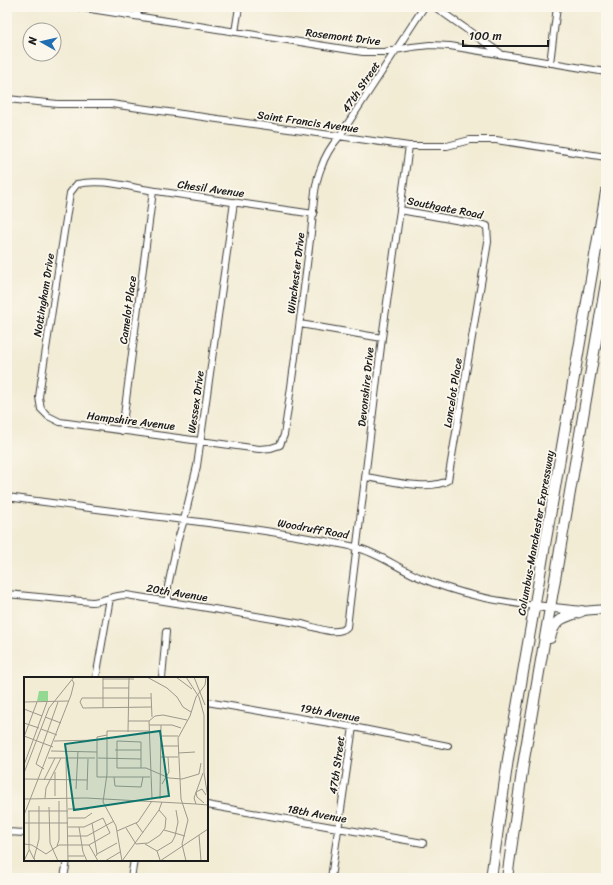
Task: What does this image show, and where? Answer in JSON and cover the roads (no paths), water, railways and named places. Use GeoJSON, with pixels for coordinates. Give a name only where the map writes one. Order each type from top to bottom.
{"type":"FeatureCollection","features":[{"type":"Feature","properties":{"kind":"main road","name":"Columbus-Manchester Expressway"},"geometry":{"type":"LineString","coordinates":[[491,878],[508,759],[606,192]]}},
{"type":"Feature","properties":{"kind":"main road"},"geometry":{"type":"LineString","coordinates":[[507,878],[519,790],[606,283]]}},
{"type":"Feature","properties":{"kind":"main road"},"geometry":{"type":"LineString","coordinates":[[574,379],[576,390],[571,431],[580,439]]}},
{"type":"Feature","properties":{"kind":"main road"},"geometry":{"type":"LineString","coordinates":[[541,662],[548,653],[553,628],[556,622],[560,618],[582,611]]}},
{"type":"Feature","properties":{"kind":"street","name":"Rosemont Drive"},"geometry":{"type":"LineString","coordinates":[[78,7],[363,52],[397,51],[412,47],[450,46],[606,72]]}},
{"type":"Feature","properties":{"kind":"street"},"geometry":{"type":"LineString","coordinates":[[137,16],[138,7]]}},
{"type":"Feature","properties":{"kind":"street"},"geometry":{"type":"LineString","coordinates":[[235,32],[239,7]]}},
{"type":"Feature","properties":{"kind":"street","name":"47th Street"},"geometry":{"type":"LineString","coordinates":[[339,137],[397,51],[424,7]]}},
{"type":"Feature","properties":{"kind":"street"},"geometry":{"type":"LineString","coordinates":[[435,7],[502,54]]}},
{"type":"Feature","properties":{"kind":"street"},"geometry":{"type":"LineString","coordinates":[[550,63],[557,7]]}},
{"type":"Feature","properties":{"kind":"street","name":"Saint Francis Avenue"},"geometry":{"type":"LineString","coordinates":[[7,99],[58,104],[111,104],[409,146],[441,147],[470,140],[496,140],[606,157]]}},
{"type":"Feature","properties":{"kind":"street","name":"Winchester Drive"},"geometry":{"type":"LineString","coordinates":[[287,418],[314,214],[316,187],[320,169],[330,148],[339,137]]}},
{"type":"Feature","properties":{"kind":"street","name":"Devonshire Drive"},"geometry":{"type":"LineString","coordinates":[[344,630],[347,627],[358,548],[382,338],[409,146]]}},
{"type":"Feature","properties":{"kind":"street","name":"Nottingham Drive"},"geometry":{"type":"LineString","coordinates":[[70,423],[60,422],[48,416],[41,409],[39,397],[42,375],[70,193],[77,184],[88,181],[106,182]]}},
{"type":"Feature","properties":{"kind":"street","name":"Chesil Avenue"},"geometry":{"type":"LineString","coordinates":[[106,182],[153,191],[314,214]]}},
{"type":"Feature","properties":{"kind":"street","name":"Camelot Place"},"geometry":{"type":"LineString","coordinates":[[122,431],[153,191]]}},
{"type":"Feature","properties":{"kind":"street","name":"Wessex Drive"},"geometry":{"type":"LineString","coordinates":[[168,601],[168,586],[201,440],[234,202]]}},
{"type":"Feature","properties":{"kind":"street","name":"Southgate Road"},"geometry":{"type":"LineString","coordinates":[[400,210],[487,226]]}},
{"type":"Feature","properties":{"kind":"street","name":"Lancelot Place"},"geometry":{"type":"LineString","coordinates":[[366,477],[394,482],[434,485],[442,484],[448,480],[488,242],[487,226]]}},
{"type":"Feature","properties":{"kind":"street"},"geometry":{"type":"LineString","coordinates":[[300,324],[382,338]]}},
{"type":"Feature","properties":{"kind":"street","name":"Hampshire Avenue"},"geometry":{"type":"LineString","coordinates":[[70,423],[259,449],[271,448],[280,444],[284,435],[287,418]]}},
{"type":"Feature","properties":{"kind":"street","name":"Woodruff Road"},"geometry":{"type":"LineString","coordinates":[[7,497],[184,520],[319,540],[358,548],[380,557],[417,577],[450,590],[489,600],[582,611],[606,608]]}},
{"type":"Feature","properties":{"kind":"street","name":"20th Avenue"},"geometry":{"type":"LineString","coordinates":[[7,594],[92,602],[126,595],[299,623],[332,631],[344,630]]}},
{"type":"Feature","properties":{"kind":"street"},"geometry":{"type":"LineString","coordinates":[[96,677],[110,598]]}},
{"type":"Feature","properties":{"kind":"street"},"geometry":{"type":"LineString","coordinates":[[162,677],[166,632]]}},
{"type":"Feature","properties":{"kind":"street","name":"19th Avenue"},"geometry":{"type":"LineString","coordinates":[[208,702],[353,727],[448,746]]}},
{"type":"Feature","properties":{"kind":"street","name":"47th Street"},"geometry":{"type":"LineString","coordinates":[[331,878],[353,727]]}},
{"type":"Feature","properties":{"kind":"street","name":"18th Avenue"},"geometry":{"type":"LineString","coordinates":[[208,806],[423,844]]}},
{"type":"Feature","properties":{"kind":"street"},"geometry":{"type":"LineString","coordinates":[[7,832],[24,833]]}},
{"type":"Feature","properties":{"kind":"street"},"geometry":{"type":"LineString","coordinates":[[64,878],[67,861]]}},
{"type":"Feature","properties":{"kind":"street"},"geometry":{"type":"LineString","coordinates":[[131,878],[134,861]]}}]}
